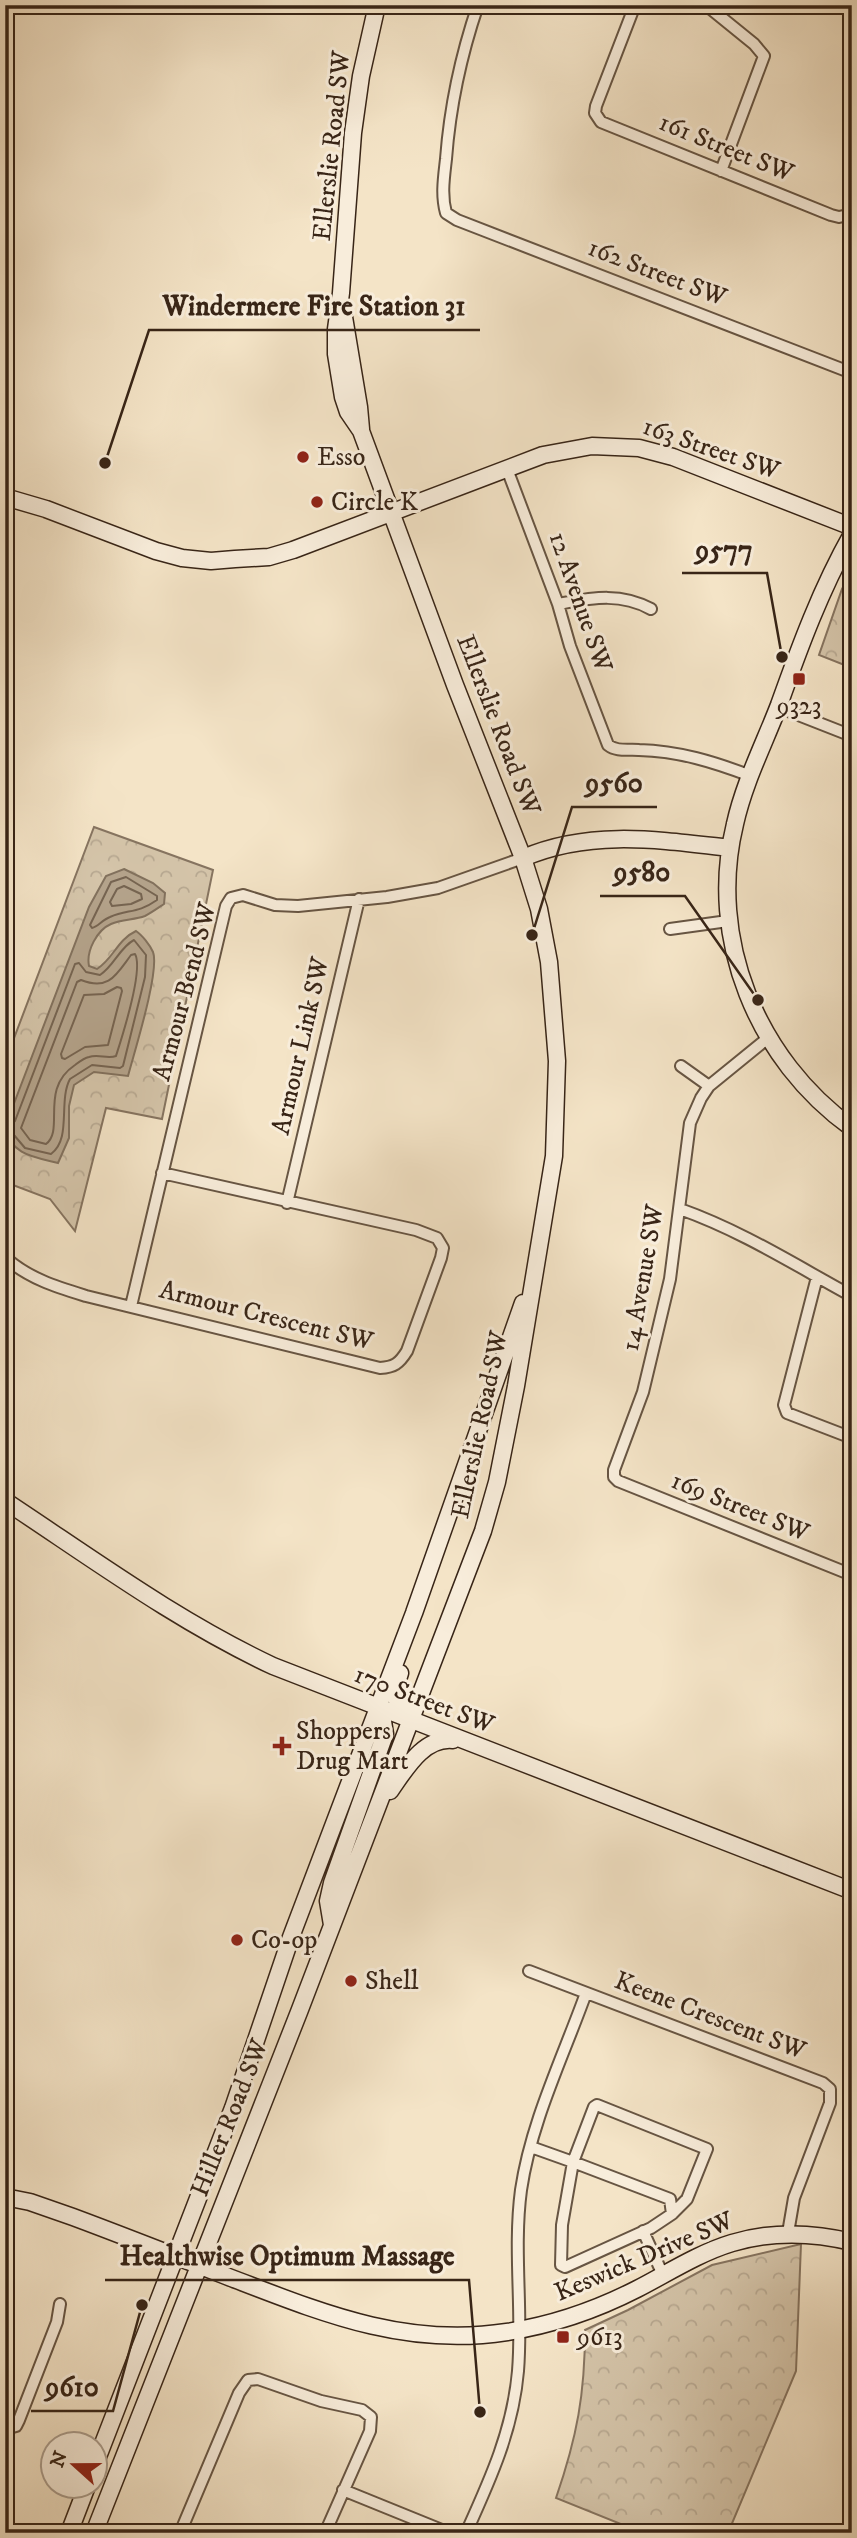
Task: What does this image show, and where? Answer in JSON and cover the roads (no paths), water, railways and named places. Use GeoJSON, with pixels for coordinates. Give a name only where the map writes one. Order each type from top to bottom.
{"type":"FeatureCollection","features":[{"type":"Feature","properties":{"kind":"main road","name":"Ellerslie Road SW"},"geometry":{"type":"LineString","coordinates":[[377,5],[361,76],[353,133],[341,293],[361,431],[455,685],[523,858],[539,909],[549,962],[557,1061],[555,1156],[497,1482],[483,1531],[411,1721]]}},
{"type":"Feature","properties":{"kind":"main road","name":"163 Street SW"},"geometry":{"type":"LineString","coordinates":[[5,496],[182,558],[211,561],[269,557],[558,450],[609,445],[639,448],[673,457],[852,527]]}},
{"type":"Feature","properties":{"kind":"main road"},"geometry":{"type":"LineString","coordinates":[[852,534],[820,595],[735,823],[730,848],[729,921],[744,989],[768,1038],[810,1093],[852,1128]]}},
{"type":"Feature","properties":{"kind":"main road"},"geometry":{"type":"LineString","coordinates":[[523,858],[542,850],[584,840],[623,838],[730,848]]}},
{"type":"Feature","properties":{"kind":"main road","name":"Ellerslie Road SW"},"geometry":{"type":"LineString","coordinates":[[377,1708],[457,1492],[539,1254]]}},
{"type":"Feature","properties":{"kind":"main road"},"geometry":{"type":"LineString","coordinates":[[411,1721],[395,1700],[395,1689],[454,1525],[457,1492]]}},
{"type":"Feature","properties":{"kind":"main road","name":"170 Street SW"},"geometry":{"type":"LineString","coordinates":[[5,1502],[162,1606],[228,1644],[299,1677],[852,1891]]}},
{"type":"Feature","properties":{"kind":"main road"},"geometry":{"type":"LineString","coordinates":[[332,1926],[328,1910],[332,1883],[385,1734],[383,1715],[377,1708]]}},
{"type":"Feature","properties":{"kind":"main road","name":"Hiller Road SW"},"geometry":{"type":"LineString","coordinates":[[108,2431],[233,2108],[291,1937],[377,1708]]}},
{"type":"Feature","properties":{"kind":"main road","name":"Hiller Road SW"},"geometry":{"type":"LineString","coordinates":[[94,2533],[411,1721]]}},
{"type":"Feature","properties":{"kind":"main road"},"geometry":{"type":"LineString","coordinates":[[376,1810],[414,1759],[433,1742],[444,1739],[464,1742]]}},
{"type":"Feature","properties":{"kind":"main road","name":"Keswick Drive SW"},"geometry":{"type":"LineString","coordinates":[[5,2197],[62,2213],[368,2327],[445,2335],[485,2334],[549,2323],[599,2306],[730,2244],[788,2233],[818,2235],[852,2242]]}},
{"type":"Feature","properties":{"kind":"main road"},"geometry":{"type":"LineString","coordinates":[[69,2533],[82,2500]]}},
{"type":"Feature","properties":{"kind":"street","name":"162 Street SW"},"geometry":{"type":"LineString","coordinates":[[478,5],[453,100],[443,192],[446,213],[457,220],[852,373]]}},
{"type":"Feature","properties":{"kind":"street","name":"161 Street SW"},"geometry":{"type":"LineString","coordinates":[[635,5],[596,106],[597,118],[610,126],[839,217],[852,214]]}},
{"type":"Feature","properties":{"kind":"street"},"geometry":{"type":"LineString","coordinates":[[706,5],[754,44],[764,56],[721,171]]}},
{"type":"Feature","properties":{"kind":"street","name":"12 Avenue SW"},"geometry":{"type":"LineString","coordinates":[[507,469],[558,604],[570,646],[605,741],[612,749],[681,753],[751,776]]}},
{"type":"Feature","properties":{"kind":"street"},"geometry":{"type":"LineString","coordinates":[[558,604],[616,597],[638,602],[651,609]]}},
{"type":"Feature","properties":{"kind":"street"},"geometry":{"type":"LineString","coordinates":[[778,707],[852,736]]}},
{"type":"Feature","properties":{"kind":"street","name":"Armour Bend SW"},"geometry":{"type":"LineString","coordinates":[[131,1306],[226,906],[231,898],[243,895],[275,905],[298,906],[359,899],[438,888],[523,858]]}},
{"type":"Feature","properties":{"kind":"street","name":"Armour Link SW"},"geometry":{"type":"LineString","coordinates":[[288,1203],[359,899]]}},
{"type":"Feature","properties":{"kind":"street"},"geometry":{"type":"LineString","coordinates":[[670,929],[729,921]]}},
{"type":"Feature","properties":{"kind":"street","name":"14 Avenue SW"},"geometry":{"type":"LineString","coordinates":[[614,1477],[614,1470],[643,1392],[656,1345],[670,1279],[690,1123],[709,1086],[768,1038]]}},
{"type":"Feature","properties":{"kind":"street"},"geometry":{"type":"LineString","coordinates":[[681,1066],[709,1086]]}},
{"type":"Feature","properties":{"kind":"street","name":"Armour Crescent SW"},"geometry":{"type":"LineString","coordinates":[[7,1259],[22,1272],[86,1296],[380,1368],[393,1367],[401,1361],[407,1352],[441,1258],[443,1248],[438,1238],[416,1230],[162,1173]]}},
{"type":"Feature","properties":{"kind":"street"},"geometry":{"type":"LineString","coordinates":[[680,1209],[749,1237],[852,1296]]}},
{"type":"Feature","properties":{"kind":"street"},"geometry":{"type":"LineString","coordinates":[[817,1277],[784,1405],[788,1413],[852,1438]]}},
{"type":"Feature","properties":{"kind":"street","name":"169 Street SW"},"geometry":{"type":"LineString","coordinates":[[614,1477],[669,1503],[852,1575]]}},
{"type":"Feature","properties":{"kind":"street","name":"Keene Crescent SW"},"geometry":{"type":"LineString","coordinates":[[529,1970],[823,2083],[830,2089],[830,2103],[792,2204],[788,2233]]}},
{"type":"Feature","properties":{"kind":"street","name":"Keene Crescent SW"},"geometry":{"type":"LineString","coordinates":[[466,2533],[496,2467],[510,2424],[519,2368],[519,2208],[531,2147],[586,1993]]}},
{"type":"Feature","properties":{"kind":"street"},"geometry":{"type":"LineString","coordinates":[[597,2105],[707,2149],[687,2199],[672,2214],[643,2231],[565,2267],[561,2265],[562,2225],[573,2162],[597,2105]]}},
{"type":"Feature","properties":{"kind":"street"},"geometry":{"type":"LineString","coordinates":[[531,2147],[670,2199],[672,2214]]}},
{"type":"Feature","properties":{"kind":"street"},"geometry":{"type":"LineString","coordinates":[[643,2231],[663,2275]]}},
{"type":"Feature","properties":{"kind":"street"},"geometry":{"type":"LineString","coordinates":[[10,2426],[57,2322],[60,2304]]}},
{"type":"Feature","properties":{"kind":"street"},"geometry":{"type":"LineString","coordinates":[[180,2533],[239,2393],[252,2379],[321,2401],[362,2410],[371,2417],[370,2431],[325,2533]]}},
{"type":"Feature","properties":{"kind":"street"},"geometry":{"type":"LineString","coordinates":[[343,2490],[449,2533]]}},
{"type":"Feature","properties":{"kind":"water"},"geometry":{"type":"Polygon","coordinates":[[[124,869],[153,883],[165,893],[164,904],[147,915],[115,922],[106,927],[97,936],[89,954],[89,966],[97,969],[108,960],[124,939],[136,931],[146,940],[153,952],[150,994],[128,1076],[94,1072],[74,1085],[69,1106],[69,1138],[58,1163],[32,1156],[12,1144],[5,1127],[89,907],[106,876],[124,869]]]}},
{"type":"Feature","properties":{"kind":"place","name":"Esso"},"geometry":{"type":"Point","coordinates":[303,457]}},
{"type":"Feature","properties":{"kind":"place","name":"Windermere Fire Station 31"},"geometry":{"type":"Point","coordinates":[105,463]}},
{"type":"Feature","properties":{"kind":"place","name":"Circle K"},"geometry":{"type":"Point","coordinates":[317,502]}},
{"type":"Feature","properties":{"kind":"place","name":"9577"},"geometry":{"type":"Point","coordinates":[782,657]}},
{"type":"Feature","properties":{"kind":"place","name":"9323"},"geometry":{"type":"Point","coordinates":[799,679]}},
{"type":"Feature","properties":{"kind":"place","name":"9560"},"geometry":{"type":"Point","coordinates":[532,935]}},
{"type":"Feature","properties":{"kind":"place","name":"9580"},"geometry":{"type":"Point","coordinates":[758,1000]}},
{"type":"Feature","properties":{"kind":"place","name":"Shoppers Drug Mart"},"geometry":{"type":"Point","coordinates":[282,1746]}},
{"type":"Feature","properties":{"kind":"place","name":"Co-op"},"geometry":{"type":"Point","coordinates":[237,1940]}},
{"type":"Feature","properties":{"kind":"place","name":"Shell"},"geometry":{"type":"Point","coordinates":[351,1981]}},
{"type":"Feature","properties":{"kind":"place","name":"9610"},"geometry":{"type":"Point","coordinates":[142,2305]}},
{"type":"Feature","properties":{"kind":"place","name":"9613"},"geometry":{"type":"Point","coordinates":[563,2337]}},
{"type":"Feature","properties":{"kind":"place","name":"Healthwise Optimum Massage"},"geometry":{"type":"Point","coordinates":[480,2412]}}]}
